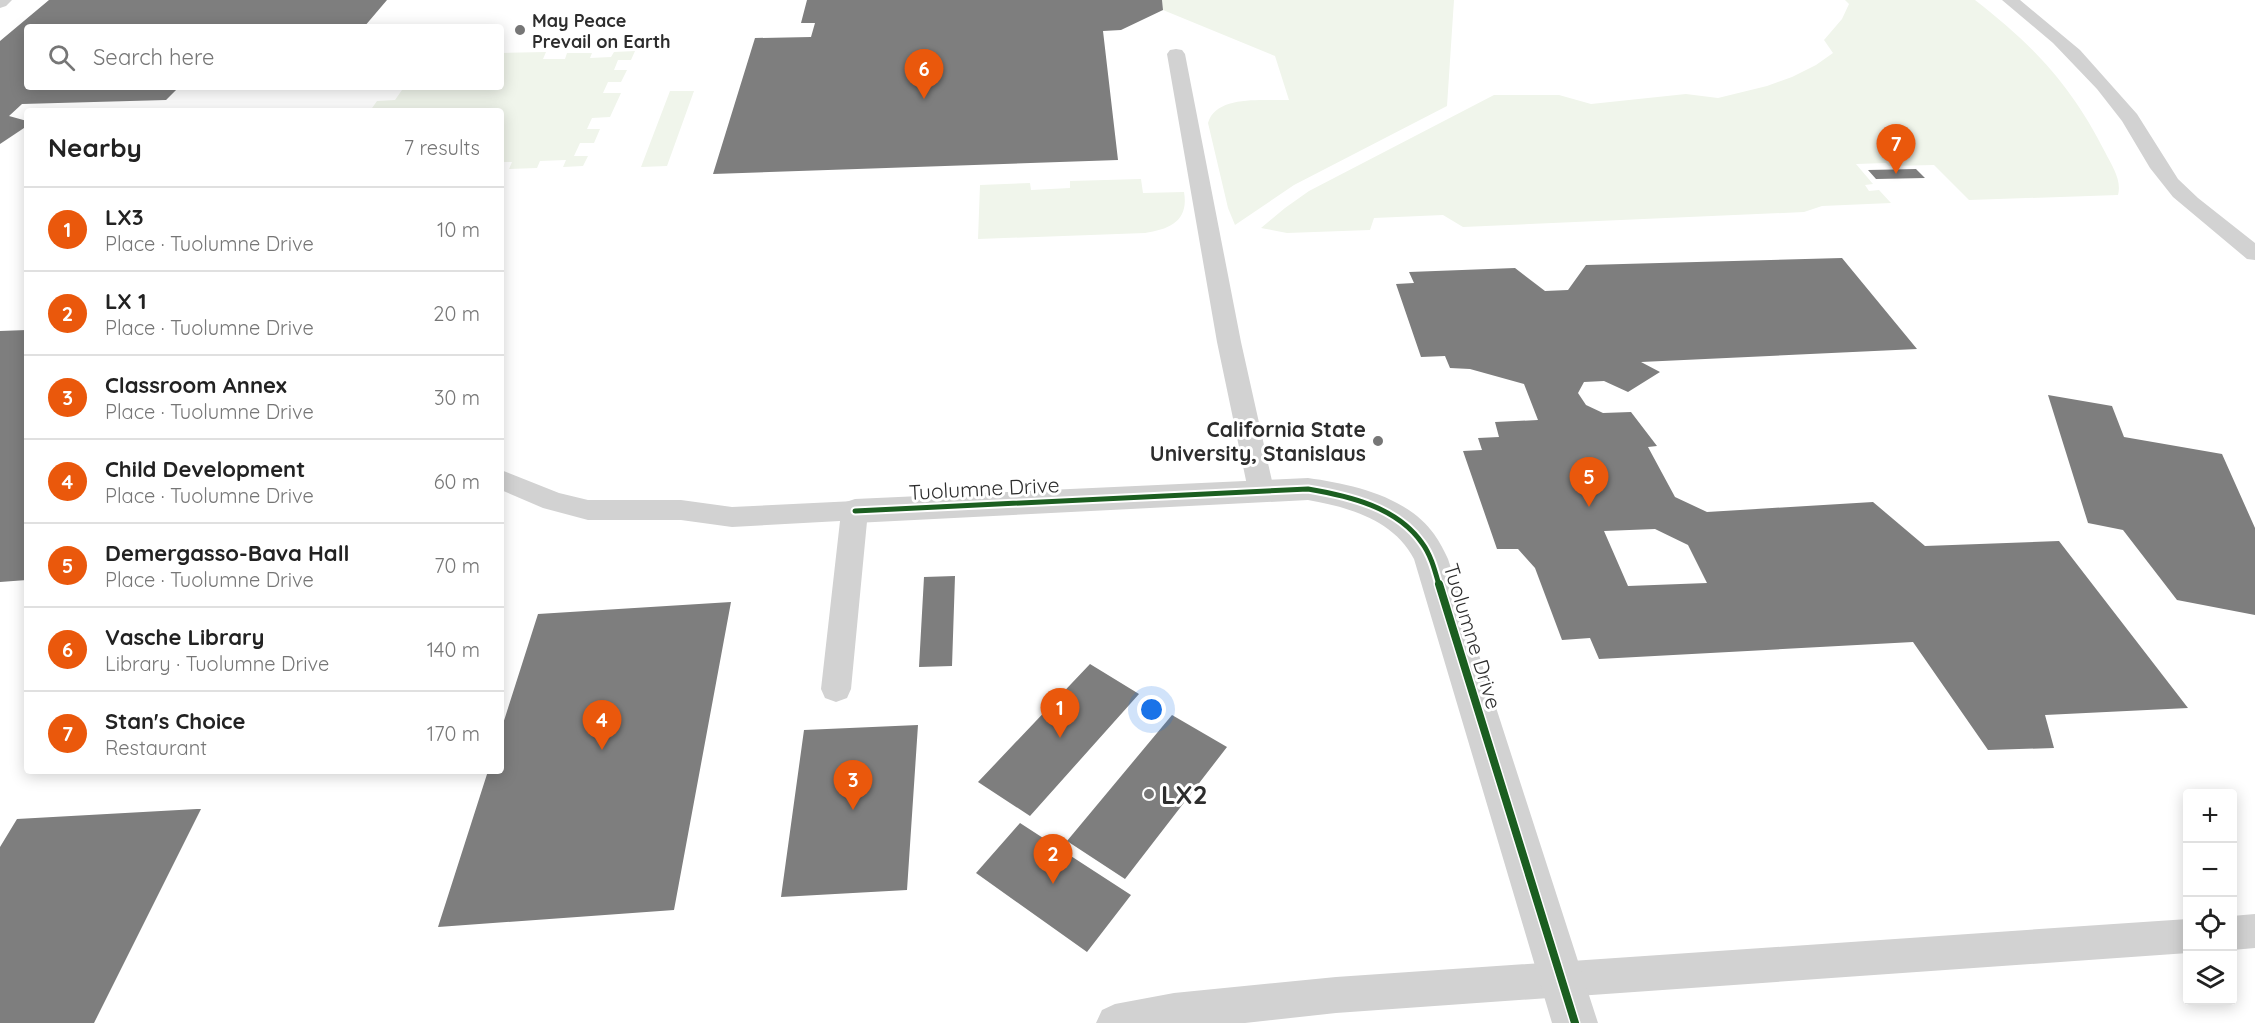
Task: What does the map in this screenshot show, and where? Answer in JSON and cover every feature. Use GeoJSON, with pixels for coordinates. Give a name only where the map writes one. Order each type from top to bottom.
{"type":"FeatureCollection","features":[{"type":"Feature","properties":{"kind":"street","name":"Tuolumne Drive"},"geometry":{"type":"LineString","coordinates":[[855,511],[1308,489],[1329,492],[1359,501],[1404,524],[1419,537],[1428,551],[1575,1023]]}},
{"type":"Feature","properties":{"kind":"lane"},"geometry":{"type":"LineString","coordinates":[[0,3],[4,0]]}},
{"type":"Feature","properties":{"kind":"lane"},"geometry":{"type":"LineString","coordinates":[[2010,0],[2061,42],[2111,94],[2131,120],[2165,176],[2178,191],[2255,254]]}},
{"type":"Feature","properties":{"kind":"lane"},"geometry":{"type":"LineString","coordinates":[[1176,54],[1229,342],[1261,490]]}},
{"type":"Feature","properties":{"kind":"lane"},"geometry":{"type":"LineString","coordinates":[[504,480],[567,506],[588,510],[681,510],[732,517],[855,511],[836,689]]}},
{"type":"Feature","properties":{"kind":"lane"},"geometry":{"type":"LineString","coordinates":[[2237,933],[2255,931]]}},
{"type":"Feature","properties":{"kind":"lane"},"geometry":{"type":"LineString","coordinates":[[1115,1023],[1174,1012],[1312,998],[2183,936]]}},
{"type":"Feature","properties":{"kind":"shaded area"},"geometry":{"type":"Polygon","coordinates":[[[1162,0],[1454,0],[1447,106],[1294,185],[1235,225],[1228,208],[1208,123],[1221,107],[1231,103],[1289,100],[1275,56],[1163,10],[1162,0]]]}},
{"type":"Feature","properties":{"kind":"shaded area"},"geometry":{"type":"Polygon","coordinates":[[[1845,0],[1975,0],[2033,51],[2079,106],[2113,168],[2119,184],[2118,195],[1969,200],[1934,165],[1856,164],[1873,184],[1865,185],[1869,191],[1879,190],[1891,203],[1822,206],[1804,212],[1463,227],[1443,215],[1374,218],[1370,230],[1287,233],[1261,228],[1309,191],[1494,95],[1559,95],[1591,104],[1686,94],[1718,98],[1767,86],[1792,77],[1833,53],[1824,40],[1842,19],[1849,4],[1845,0]]]}},
{"type":"Feature","properties":{"kind":"shaded area"},"geometry":{"type":"Polygon","coordinates":[[[635,51],[631,60],[618,60],[614,70],[627,70],[621,82],[608,82],[603,93],[621,93],[610,117],[592,118],[587,129],[600,129],[594,143],[580,143],[574,156],[588,156],[583,166],[563,167],[566,160],[540,161],[537,168],[509,169],[512,162],[504,162],[504,108],[372,108],[377,101],[395,100],[402,90],[504,90],[504,53],[546,52],[543,59],[565,59],[567,53],[592,53],[590,58],[611,57],[614,52],[635,51]]]}},
{"type":"Feature","properties":{"kind":"shaded area"},"geometry":{"type":"Polygon","coordinates":[[[670,91],[694,91],[667,166],[641,167],[670,91]]]}},
{"type":"Feature","properties":{"kind":"shaded area"},"geometry":{"type":"Polygon","coordinates":[[[1141,179],[1143,193],[1184,192],[1184,210],[1176,222],[1162,229],[1145,233],[978,239],[980,185],[1030,183],[1031,190],[1070,188],[1070,181],[1141,179]]]}},
{"type":"Feature","properties":{"kind":"building"},"geometry":{"type":"Polygon","coordinates":[[[49,0],[387,0],[367,24],[24,24],[24,90],[176,90],[166,100],[22,104],[9,116],[24,120],[24,128],[0,144],[0,41],[49,0]]]}},
{"type":"Feature","properties":{"kind":"building"},"geometry":{"type":"Polygon","coordinates":[[[807,0],[1162,0],[1163,10],[1121,30],[1103,31],[1118,160],[713,174],[755,38],[811,37],[815,23],[801,23],[807,0]]]}},
{"type":"Feature","properties":{"kind":"building"},"geometry":{"type":"Polygon","coordinates":[[[1916,169],[1925,178],[1876,179],[1868,170],[1916,169]]]}},
{"type":"Feature","properties":{"kind":"building"},"geometry":{"type":"Polygon","coordinates":[[[1842,258],[1917,349],[1641,362],[1660,372],[1628,392],[1604,381],[1584,382],[1578,393],[1586,405],[1603,413],[1631,412],[1657,446],[1648,447],[1675,497],[1707,512],[1873,502],[1925,546],[2059,541],[2188,708],[2045,715],[2054,748],[1988,750],[1913,642],[1599,659],[1590,638],[1562,640],[1535,568],[1518,549],[1497,549],[1463,451],[1482,450],[1478,438],[1499,437],[1495,422],[1538,420],[1524,384],[1470,369],[1450,368],[1445,356],[1421,357],[1396,284],[1414,283],[1409,272],[1515,268],[1545,291],[1568,290],[1586,265],[1842,258]],[[1655,529],[1604,531],[1628,586],[1707,583],[1688,545],[1655,529]]]}},
{"type":"Feature","properties":{"kind":"building"},"geometry":{"type":"Polygon","coordinates":[[[24,330],[24,580],[0,582],[0,331],[24,330]]]}},
{"type":"Feature","properties":{"kind":"building"},"geometry":{"type":"Polygon","coordinates":[[[2048,395],[2112,406],[2124,437],[2222,454],[2255,528],[2255,615],[2177,600],[2123,530],[2088,523],[2048,395]]]}},
{"type":"Feature","properties":{"kind":"building"},"geometry":{"type":"Polygon","coordinates":[[[955,576],[952,666],[919,667],[924,577],[955,576]]]}},
{"type":"Feature","properties":{"kind":"building"},"geometry":{"type":"Polygon","coordinates":[[[731,602],[674,910],[438,927],[487,774],[504,774],[504,721],[538,614],[731,602]]]}},
{"type":"Feature","properties":{"kind":"building"},"geometry":{"type":"Polygon","coordinates":[[[1090,664],[1139,694],[1030,816],[978,782],[1090,664]]]}},
{"type":"Feature","properties":{"kind":"building","name":"LX2"},"geometry":{"type":"Polygon","coordinates":[[[1172,715],[1227,747],[1125,879],[1067,841],[1172,715]]]}},
{"type":"Feature","properties":{"kind":"building"},"geometry":{"type":"Polygon","coordinates":[[[918,725],[907,890],[781,897],[804,730],[918,725]]]}},
{"type":"Feature","properties":{"kind":"building"},"geometry":{"type":"Polygon","coordinates":[[[201,809],[94,1023],[0,1023],[0,847],[17,819],[201,809]]]}},
{"type":"Feature","properties":{"kind":"building"},"geometry":{"type":"Polygon","coordinates":[[[1020,823],[1131,895],[1087,952],[976,873],[1020,823]]]}},
{"type":"Feature","properties":{"kind":"cycle path"},"geometry":{"type":"LineString","coordinates":[[855,511],[1308,489],[1344,496],[1380,509],[1396,518],[1411,530],[1431,559],[1575,1023]]}},
{"type":"Feature","properties":{"kind":"place","name":"May Peace Prevail on Earth"},"geometry":{"type":"Point","coordinates":[520,30]}},
{"type":"Feature","properties":{"kind":"place","name":"Vasche Library"},"geometry":{"type":"Point","coordinates":[924,99]}},
{"type":"Feature","properties":{"kind":"place","name":"Stan's Choice"},"geometry":{"type":"Point","coordinates":[1896,174]}},
{"type":"Feature","properties":{"kind":"place","name":"California State University, Stanislaus"},"geometry":{"type":"Point","coordinates":[1378,441]}},
{"type":"Feature","properties":{"kind":"place","name":"Demergasso-Bava Hall"},"geometry":{"type":"Point","coordinates":[1589,507]}},
{"type":"Feature","properties":{"kind":"place","name":"LX3"},"geometry":{"type":"Point","coordinates":[1060,738]}},
{"type":"Feature","properties":{"kind":"place","name":"Child Development"},"geometry":{"type":"Point","coordinates":[602,750]}},
{"type":"Feature","properties":{"kind":"place","name":"LX2"},"geometry":{"type":"Point","coordinates":[1149,794]}},
{"type":"Feature","properties":{"kind":"place","name":"Classroom Annex"},"geometry":{"type":"Point","coordinates":[853,810]}},
{"type":"Feature","properties":{"kind":"place","name":"LX 1"},"geometry":{"type":"Point","coordinates":[1053,884]}}]}
